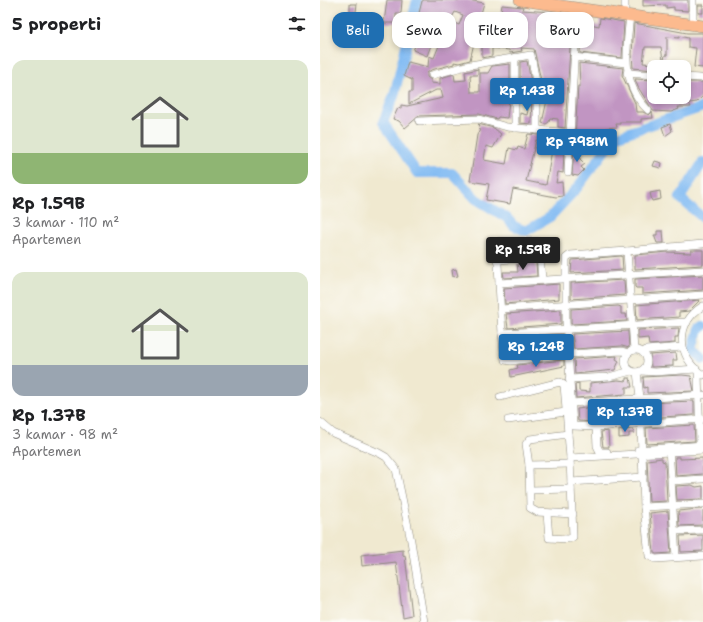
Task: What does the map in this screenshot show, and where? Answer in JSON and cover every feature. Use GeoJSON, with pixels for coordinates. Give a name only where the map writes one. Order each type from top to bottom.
{"type":"FeatureCollection","features":[{"type":"Feature","properties":{"kind":"highway"},"geometry":{"type":"LineString","coordinates":[[520,0],[577,9],[627,8],[703,26]]}},
{"type":"Feature","properties":{"kind":"highway"},"geometry":{"type":"LineString","coordinates":[[566,0],[698,18]]}},
{"type":"Feature","properties":{"kind":"street"},"geometry":{"type":"LineString","coordinates":[[693,0],[698,18]]}},
{"type":"Feature","properties":{"kind":"street"},"geometry":{"type":"LineString","coordinates":[[627,8],[626,63],[628,80],[638,99],[648,110]]}},
{"type":"Feature","properties":{"kind":"street"},"geometry":{"type":"LineString","coordinates":[[568,172],[577,9]]}},
{"type":"Feature","properties":{"kind":"street"},"geometry":{"type":"LineString","coordinates":[[432,75],[470,64],[528,55],[533,58],[537,87],[537,130]]}},
{"type":"Feature","properties":{"kind":"street"},"geometry":{"type":"LineString","coordinates":[[515,57],[515,128]]}},
{"type":"Feature","properties":{"kind":"street"},"geometry":{"type":"LineString","coordinates":[[574,57],[626,63]]}},
{"type":"Feature","properties":{"kind":"street"},"geometry":{"type":"LineString","coordinates":[[627,73],[647,74]]}},
{"type":"Feature","properties":{"kind":"street"},"geometry":{"type":"LineString","coordinates":[[691,77],[700,78]]}},
{"type":"Feature","properties":{"kind":"street"},"geometry":{"type":"LineString","coordinates":[[419,120],[479,119],[515,128],[570,133]]}},
{"type":"Feature","properties":{"kind":"street"},"geometry":{"type":"LineString","coordinates":[[542,280],[541,245],[537,241],[500,241],[497,245],[497,260],[504,358],[508,361],[568,354],[622,351],[643,352],[646,350],[682,347]]}},
{"type":"Feature","properties":{"kind":"street"},"geometry":{"type":"LineString","coordinates":[[701,420],[596,427],[574,427],[570,403],[565,304],[566,259],[568,256],[703,244]]}},
{"type":"Feature","properties":{"kind":"street"},"geometry":{"type":"LineString","coordinates":[[627,251],[633,325],[631,352],[625,358],[625,364],[636,371],[640,398],[644,508],[650,558],[703,556]]}},
{"type":"Feature","properties":{"kind":"street"},"geometry":{"type":"LineString","coordinates":[[497,260],[541,257]]}},
{"type":"Feature","properties":{"kind":"street"},"geometry":{"type":"LineString","coordinates":[[499,283],[703,270]]}},
{"type":"Feature","properties":{"kind":"street"},"geometry":{"type":"LineString","coordinates":[[501,308],[703,295]]}},
{"type":"Feature","properties":{"kind":"street"},"geometry":{"type":"LineString","coordinates":[[529,465],[641,452],[702,447],[699,372],[682,347],[681,338],[687,322],[703,306]]}},
{"type":"Feature","properties":{"kind":"street"},"geometry":{"type":"LineString","coordinates":[[502,333],[687,322]]}},
{"type":"Feature","properties":{"kind":"street"},"geometry":{"type":"LineString","coordinates":[[636,371],[646,364],[646,358],[643,352]]}},
{"type":"Feature","properties":{"kind":"street"},"geometry":{"type":"LineString","coordinates":[[569,380],[609,376],[636,371],[699,372]]}},
{"type":"Feature","properties":{"kind":"street"},"geometry":{"type":"LineString","coordinates":[[500,397],[560,382],[564,385],[570,461],[573,537],[551,539],[548,536],[547,513]]}},
{"type":"Feature","properties":{"kind":"street"},"geometry":{"type":"LineString","coordinates":[[570,403],[701,395]]}},
{"type":"Feature","properties":{"kind":"street"},"geometry":{"type":"LineString","coordinates":[[508,420],[566,412]]}},
{"type":"Feature","properties":{"kind":"street"},"geometry":{"type":"LineString","coordinates":[[320,422],[334,433],[386,457],[396,469],[411,541],[424,622]]}},
{"type":"Feature","properties":{"kind":"street"},"geometry":{"type":"LineString","coordinates":[[596,427],[597,446],[600,452],[641,452]]}},
{"type":"Feature","properties":{"kind":"street"},"geometry":{"type":"LineString","coordinates":[[573,514],[547,513],[533,511],[530,508],[529,465],[526,444],[527,441],[589,430]]}},
{"type":"Feature","properties":{"kind":"street"},"geometry":{"type":"LineString","coordinates":[[669,450],[676,557]]}},
{"type":"Feature","properties":{"kind":"street"},"geometry":{"type":"LineString","coordinates":[[530,490],[643,477]]}},
{"type":"Feature","properties":{"kind":"street"},"geometry":{"type":"LineString","coordinates":[[672,481],[703,479]]}},
{"type":"Feature","properties":{"kind":"street"},"geometry":{"type":"LineString","coordinates":[[644,508],[703,504]]}},
{"type":"Feature","properties":{"kind":"street"},"geometry":{"type":"LineString","coordinates":[[675,531],[703,530]]}},
{"type":"Feature","properties":{"kind":"building"},"geometry":{"type":"Polygon","coordinates":[[[387,0],[402,0],[401,12],[392,12],[392,23],[384,23],[387,0]]]}},
{"type":"Feature","properties":{"kind":"building"},"geometry":{"type":"Polygon","coordinates":[[[424,0],[468,0],[484,3],[481,12],[464,12],[464,48],[473,48],[470,60],[459,63],[454,62],[454,64],[431,70],[427,73],[427,77],[431,80],[431,83],[440,84],[440,78],[454,74],[455,81],[466,80],[465,72],[478,69],[478,75],[470,75],[471,92],[480,92],[480,73],[488,73],[492,66],[510,64],[510,87],[503,88],[503,91],[510,92],[507,118],[498,117],[497,119],[479,114],[419,116],[405,128],[399,121],[393,119],[398,108],[401,109],[401,105],[407,106],[443,98],[441,90],[436,90],[409,104],[409,92],[412,92],[412,80],[404,76],[408,62],[428,67],[429,56],[434,58],[438,48],[456,48],[456,24],[459,25],[463,15],[456,12],[419,12],[422,1],[424,0]]]}},
{"type":"Feature","properties":{"kind":"building"},"geometry":{"type":"Polygon","coordinates":[[[643,0],[688,0],[688,11],[674,10],[674,7],[666,8],[666,5],[643,6],[643,0]]]}},
{"type":"Feature","properties":{"kind":"building"},"geometry":{"type":"Polygon","coordinates":[[[350,4],[357,4],[356,12],[350,12],[350,4]]]}},
{"type":"Feature","properties":{"kind":"building"},"geometry":{"type":"Polygon","coordinates":[[[502,5],[523,7],[522,10],[553,12],[536,12],[536,48],[570,48],[565,128],[558,127],[558,119],[550,118],[549,122],[546,124],[542,123],[549,91],[546,90],[546,85],[542,85],[534,49],[521,48],[528,48],[528,12],[501,12],[502,5]]]}},
{"type":"Feature","properties":{"kind":"building"},"geometry":{"type":"Polygon","coordinates":[[[698,5],[703,5],[703,13],[698,13],[698,5]]]}},
{"type":"Feature","properties":{"kind":"building"},"geometry":{"type":"Polygon","coordinates":[[[600,18],[624,22],[622,58],[580,53],[580,48],[594,48],[594,25],[599,26],[600,18]]]}},
{"type":"Feature","properties":{"kind":"building"},"geometry":{"type":"Polygon","coordinates":[[[634,23],[687,33],[703,33],[703,68],[694,67],[696,48],[688,47],[688,38],[679,36],[679,38],[667,37],[667,55],[665,55],[664,60],[661,47],[645,47],[643,63],[647,63],[647,69],[633,68],[632,54],[634,23]]]}},
{"type":"Feature","properties":{"kind":"building"},"geometry":{"type":"Polygon","coordinates":[[[414,48],[430,48],[427,56],[413,50],[414,48]]]}},
{"type":"Feature","properties":{"kind":"building"},"geometry":{"type":"Polygon","coordinates":[[[482,48],[492,48],[492,56],[482,58],[482,48]]]}},
{"type":"Feature","properties":{"kind":"building"},"geometry":{"type":"Polygon","coordinates":[[[492,48],[521,48],[522,51],[510,53],[509,50],[492,48]]]}},
{"type":"Feature","properties":{"kind":"building"},"geometry":{"type":"Polygon","coordinates":[[[527,61],[532,87],[520,87],[520,62],[527,61]]]}},
{"type":"Feature","properties":{"kind":"building"},"geometry":{"type":"Polygon","coordinates":[[[579,63],[623,68],[622,75],[635,103],[636,112],[643,112],[649,115],[652,112],[653,118],[641,119],[641,122],[620,122],[620,124],[616,124],[617,127],[606,128],[607,131],[586,138],[586,141],[575,140],[578,86],[580,86],[579,63]]]}},
{"type":"Feature","properties":{"kind":"building"},"geometry":{"type":"Polygon","coordinates":[[[635,79],[647,80],[647,101],[635,79]]]}},
{"type":"Feature","properties":{"kind":"building"},"geometry":{"type":"Polygon","coordinates":[[[691,82],[703,82],[703,96],[697,102],[691,103],[691,82]]]}},
{"type":"Feature","properties":{"kind":"building"},"geometry":{"type":"Polygon","coordinates":[[[527,94],[532,95],[531,124],[520,123],[520,113],[527,115],[529,105],[525,104],[527,94]]]}},
{"type":"Feature","properties":{"kind":"building"},"geometry":{"type":"Polygon","coordinates":[[[649,104],[690,104],[691,107],[678,107],[679,109],[671,112],[653,111],[649,104]]]}},
{"type":"Feature","properties":{"kind":"building"},"geometry":{"type":"Polygon","coordinates":[[[478,124],[494,128],[501,134],[493,148],[486,146],[484,160],[506,164],[509,148],[517,150],[518,147],[524,149],[528,134],[563,137],[560,150],[564,150],[563,173],[558,172],[556,183],[562,182],[563,196],[556,197],[513,189],[510,204],[486,200],[489,184],[470,181],[477,135],[480,130],[478,129],[480,126],[478,124]],[[536,140],[526,181],[546,185],[553,144],[536,140]]]}},
{"type":"Feature","properties":{"kind":"building"},"geometry":{"type":"Polygon","coordinates":[[[670,124],[672,131],[665,136],[662,127],[670,124]]]}},
{"type":"Feature","properties":{"kind":"building"},"geometry":{"type":"Polygon","coordinates":[[[574,149],[580,149],[580,159],[585,164],[581,167],[584,170],[578,176],[572,175],[574,149]]]}},
{"type":"Feature","properties":{"kind":"building"},"geometry":{"type":"Polygon","coordinates":[[[655,161],[662,163],[661,168],[653,166],[655,161]]]}},
{"type":"Feature","properties":{"kind":"building"},"geometry":{"type":"Polygon","coordinates":[[[660,191],[661,199],[652,201],[650,193],[660,191]]]}},
{"type":"Feature","properties":{"kind":"building"},"geometry":{"type":"Polygon","coordinates":[[[657,231],[663,231],[664,243],[657,243],[654,235],[657,235],[657,231]]]}},
{"type":"Feature","properties":{"kind":"building"},"geometry":{"type":"Polygon","coordinates":[[[505,246],[534,246],[535,252],[506,254],[505,246]]]}},
{"type":"Feature","properties":{"kind":"building"},"geometry":{"type":"Polygon","coordinates":[[[691,250],[703,250],[703,265],[635,269],[635,255],[668,252],[691,253],[691,250]]]}},
{"type":"Feature","properties":{"kind":"building"},"geometry":{"type":"Polygon","coordinates":[[[622,256],[623,270],[571,273],[572,260],[622,256]]]}},
{"type":"Feature","properties":{"kind":"building"},"geometry":{"type":"Polygon","coordinates":[[[536,262],[537,276],[504,278],[503,272],[518,272],[517,264],[536,262]]]}},
{"type":"Feature","properties":{"kind":"building"},"geometry":{"type":"Polygon","coordinates":[[[456,269],[458,276],[453,277],[452,270],[456,269]]]}},
{"type":"Feature","properties":{"kind":"building"},"geometry":{"type":"Polygon","coordinates":[[[703,275],[703,290],[642,294],[642,288],[635,287],[635,279],[703,275]]]}},
{"type":"Feature","properties":{"kind":"building"},"geometry":{"type":"Polygon","coordinates":[[[624,280],[625,295],[571,299],[571,283],[624,280]]]}},
{"type":"Feature","properties":{"kind":"building"},"geometry":{"type":"Polygon","coordinates":[[[559,284],[559,299],[505,304],[504,288],[559,284]]]}},
{"type":"Feature","properties":{"kind":"building"},"geometry":{"type":"Polygon","coordinates":[[[700,300],[689,311],[679,312],[679,317],[637,320],[636,305],[700,300]]]}},
{"type":"Feature","properties":{"kind":"building"},"geometry":{"type":"Polygon","coordinates":[[[621,307],[621,314],[626,314],[627,321],[571,324],[571,309],[621,307]]]}},
{"type":"Feature","properties":{"kind":"building"},"geometry":{"type":"Polygon","coordinates":[[[561,310],[561,324],[508,328],[506,314],[561,310]]]}},
{"type":"Feature","properties":{"kind":"building"},"geometry":{"type":"Polygon","coordinates":[[[679,328],[678,337],[675,337],[675,343],[649,345],[648,338],[638,339],[638,330],[679,328]]]}},
{"type":"Feature","properties":{"kind":"building"},"geometry":{"type":"Polygon","coordinates":[[[628,331],[629,348],[622,346],[574,349],[572,334],[628,331]]]}},
{"type":"Feature","properties":{"kind":"building"},"geometry":{"type":"Polygon","coordinates":[[[562,334],[563,350],[530,354],[531,336],[562,334]]]}},
{"type":"Feature","properties":{"kind":"building"},"geometry":{"type":"Polygon","coordinates":[[[524,337],[522,355],[510,356],[509,338],[524,337]]]}},
{"type":"Feature","properties":{"kind":"building"},"geometry":{"type":"Polygon","coordinates":[[[676,353],[677,360],[673,360],[673,366],[651,367],[650,355],[676,353]]]}},
{"type":"Feature","properties":{"kind":"building"},"geometry":{"type":"Polygon","coordinates":[[[617,356],[616,359],[619,361],[615,370],[575,374],[574,359],[617,356]]]}},
{"type":"Feature","properties":{"kind":"building"},"geometry":{"type":"Polygon","coordinates":[[[564,360],[564,366],[511,377],[510,370],[518,368],[517,365],[564,360]]]}},
{"type":"Feature","properties":{"kind":"building"},"geometry":{"type":"Polygon","coordinates":[[[691,376],[694,391],[647,393],[647,387],[644,388],[643,377],[691,376]]]}},
{"type":"Feature","properties":{"kind":"building"},"geometry":{"type":"Polygon","coordinates":[[[626,378],[630,378],[632,387],[626,387],[626,394],[576,398],[575,384],[579,383],[579,391],[590,392],[590,383],[618,380],[626,381],[626,378]]]}},
{"type":"Feature","properties":{"kind":"building"},"geometry":{"type":"Polygon","coordinates":[[[694,401],[694,415],[646,418],[645,403],[694,401]]]}},
{"type":"Feature","properties":{"kind":"building"},"geometry":{"type":"Polygon","coordinates":[[[634,404],[635,419],[596,422],[578,421],[577,409],[601,406],[601,412],[613,412],[613,405],[634,404]]]}},
{"type":"Feature","properties":{"kind":"building"},"geometry":{"type":"Polygon","coordinates":[[[694,425],[695,441],[647,444],[646,428],[694,425]]]}},
{"type":"Feature","properties":{"kind":"building"},"geometry":{"type":"Polygon","coordinates":[[[633,429],[634,433],[629,433],[629,437],[619,438],[619,430],[633,429]]]}},
{"type":"Feature","properties":{"kind":"building"},"geometry":{"type":"Polygon","coordinates":[[[608,431],[609,447],[603,447],[601,432],[608,431]]]}},
{"type":"Feature","properties":{"kind":"building"},"geometry":{"type":"Polygon","coordinates":[[[675,457],[680,457],[680,459],[703,458],[703,474],[676,476],[675,457]]]}},
{"type":"Feature","properties":{"kind":"building"},"geometry":{"type":"Polygon","coordinates":[[[662,458],[662,461],[665,462],[667,501],[649,502],[647,460],[662,458]]]}},
{"type":"Feature","properties":{"kind":"building"},"geometry":{"type":"Polygon","coordinates":[[[692,485],[696,487],[703,486],[703,499],[677,500],[676,486],[692,485]]]}},
{"type":"Feature","properties":{"kind":"building"},"geometry":{"type":"Polygon","coordinates":[[[703,510],[703,525],[679,526],[678,511],[703,510]]]}},
{"type":"Feature","properties":{"kind":"building"},"geometry":{"type":"Polygon","coordinates":[[[668,511],[671,553],[656,554],[654,553],[650,513],[668,511]]]}},
{"type":"Feature","properties":{"kind":"building"},"geometry":{"type":"Polygon","coordinates":[[[703,535],[703,551],[681,552],[680,536],[703,535]]]}},
{"type":"Feature","properties":{"kind":"building"},"geometry":{"type":"Polygon","coordinates":[[[403,550],[403,556],[405,555],[412,615],[403,617],[396,562],[362,566],[361,555],[403,550]]]}},
{"type":"Feature","properties":{"kind":"waterway"},"geometry":{"type":"LineString","coordinates":[[417,0],[394,96],[383,122],[417,173],[452,173],[476,199],[507,218],[514,226],[526,231],[550,217],[577,188],[615,137],[703,107]]}},
{"type":"Feature","properties":{"kind":"waterway"},"geometry":{"type":"LineString","coordinates":[[703,162],[680,198],[703,218]]}},
{"type":"Feature","properties":{"kind":"waterway"},"geometry":{"type":"LineString","coordinates":[[703,326],[699,329],[693,350],[703,359]]}}]}
